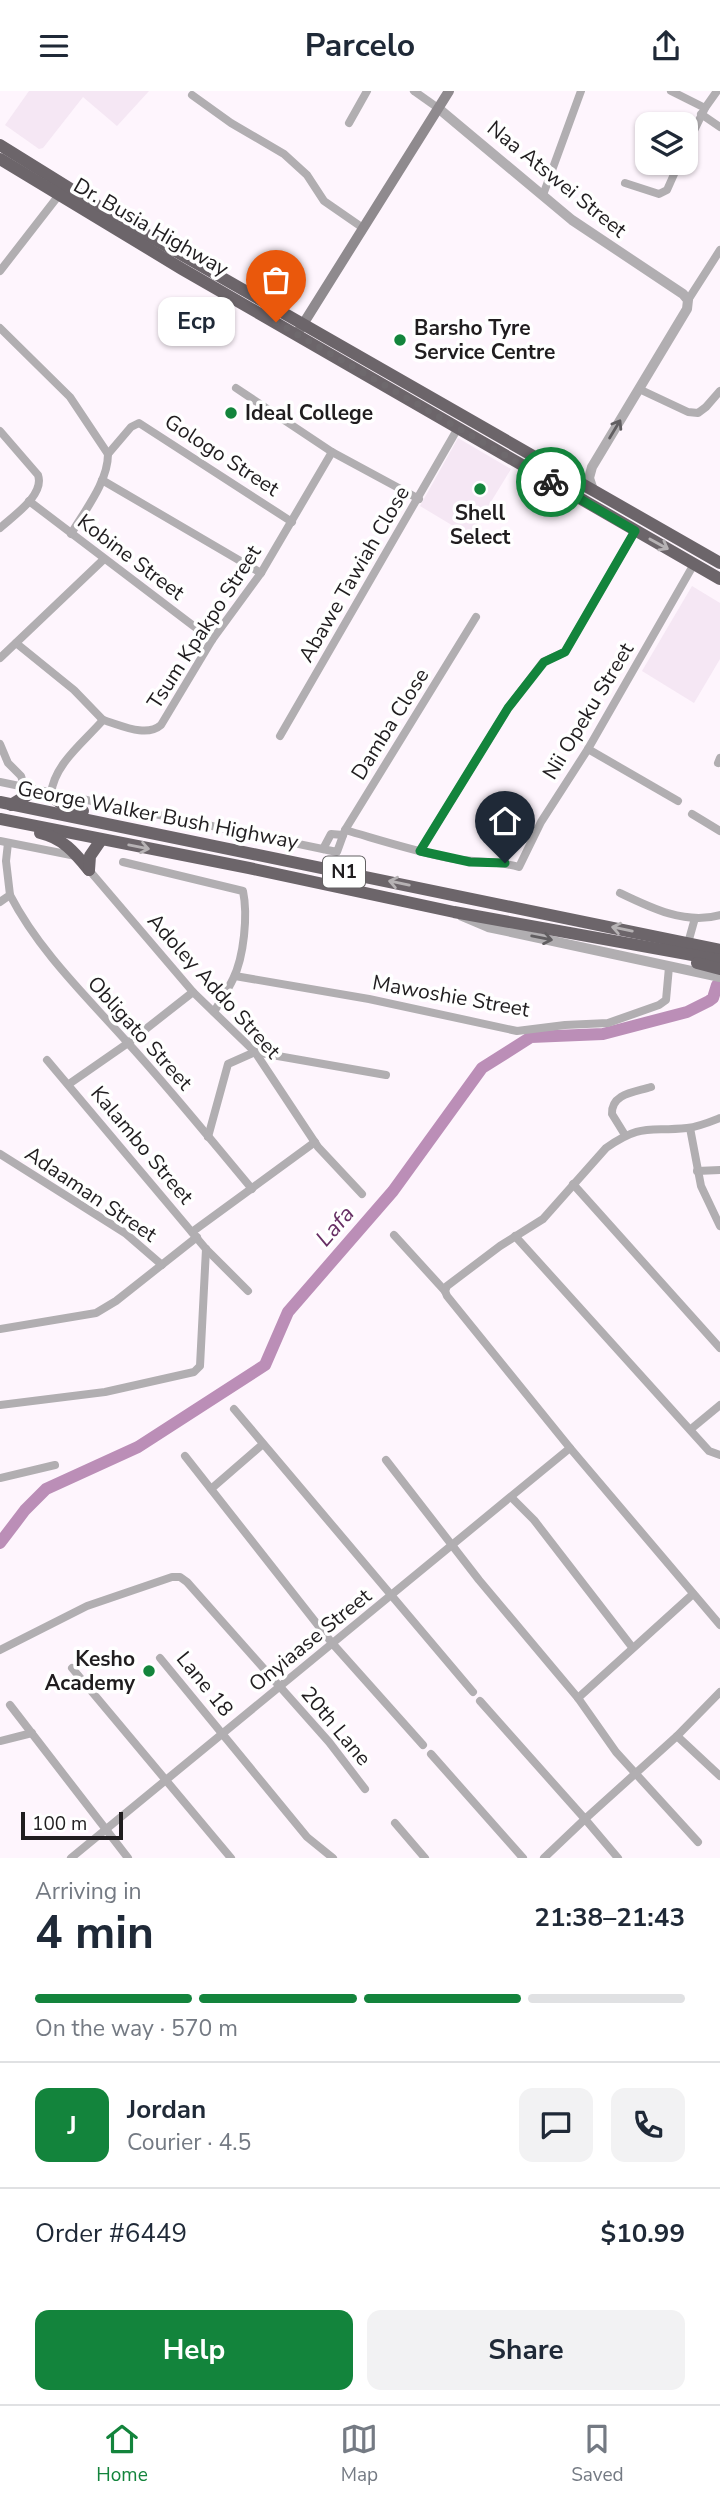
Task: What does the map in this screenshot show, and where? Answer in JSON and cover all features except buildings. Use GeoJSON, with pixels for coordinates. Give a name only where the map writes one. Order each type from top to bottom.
{"type":"FeatureCollection","features":[{"type":"Feature","properties":{"kind":"highway","name":"Dr. Busia Highway"},"geometry":{"type":"LineString","coordinates":[[0,145],[59,184],[458,428],[720,579]]}},
{"type":"Feature","properties":{"kind":"highway","name":"Dr. Busia Highway"},"geometry":{"type":"LineString","coordinates":[[0,159],[59,195],[720,563]]}},
{"type":"Feature","properties":{"kind":"highway"},"geometry":{"type":"LineString","coordinates":[[5,804],[30,789]]}},
{"type":"Feature","properties":{"kind":"highway"},"geometry":{"type":"LineString","coordinates":[[51,793],[66,807],[114,818],[132,828]]}},
{"type":"Feature","properties":{"kind":"highway","name":"George Walker Bush Highway"},"geometry":{"type":"LineString","coordinates":[[5,804],[694,945],[720,948]]}},
{"type":"Feature","properties":{"kind":"highway","name":"George Walker Bush Highway"},"geometry":{"type":"LineString","coordinates":[[0,819],[454,912],[720,960]]}},
{"type":"Feature","properties":{"kind":"highway"},"geometry":{"type":"LineString","coordinates":[[0,825],[59,839],[89,870]]}},
{"type":"Feature","properties":{"kind":"highway"},"geometry":{"type":"LineString","coordinates":[[89,870],[90,856],[101,840]]}},
{"type":"Feature","properties":{"kind":"highway","name":"N1"},"geometry":{"type":"LineString","coordinates":[[605,939],[720,969]]}},
{"type":"Feature","properties":{"kind":"main road"},"geometry":{"type":"LineString","coordinates":[[303,331],[363,228],[449,91]]}},
{"type":"Feature","properties":{"kind":"street"},"geometry":{"type":"LineString","coordinates":[[349,123],[367,91]]}},
{"type":"Feature","properties":{"kind":"street"},"geometry":{"type":"LineString","coordinates":[[414,91],[438,108]]}},
{"type":"Feature","properties":{"kind":"street"},"geometry":{"type":"LineString","coordinates":[[543,195],[582,91]]}},
{"type":"Feature","properties":{"kind":"street"},"geometry":{"type":"LineString","coordinates":[[671,91],[703,111],[720,127]]}},
{"type":"Feature","properties":{"kind":"street"},"geometry":{"type":"LineString","coordinates":[[698,121],[717,91]]}},
{"type":"Feature","properties":{"kind":"street"},"geometry":{"type":"LineString","coordinates":[[192,95],[231,123],[284,154],[307,175],[324,201],[363,228]]}},
{"type":"Feature","properties":{"kind":"street","name":"Naa Atswei Street"},"geometry":{"type":"LineString","coordinates":[[438,108],[572,221],[683,294],[688,300]]}},
{"type":"Feature","properties":{"kind":"street"},"geometry":{"type":"LineString","coordinates":[[625,184],[663,193],[674,175]]}},
{"type":"Feature","properties":{"kind":"street"},"geometry":{"type":"LineString","coordinates":[[0,271],[59,195]]}},
{"type":"Feature","properties":{"kind":"street"},"geometry":{"type":"LineString","coordinates":[[593,490],[589,478],[592,467],[687,309],[688,300],[720,250]]}},
{"type":"Feature","properties":{"kind":"street"},"geometry":{"type":"LineString","coordinates":[[0,328],[70,397],[108,454]]}},
{"type":"Feature","properties":{"kind":"street"},"geometry":{"type":"LineString","coordinates":[[236,389],[332,452],[418,499]]}},
{"type":"Feature","properties":{"kind":"street"},"geometry":{"type":"LineString","coordinates":[[639,389],[688,412],[698,413],[703,411],[720,391]]}},
{"type":"Feature","properties":{"kind":"street","name":"Gologo Street"},"geometry":{"type":"LineString","coordinates":[[71,534],[102,480],[107,468],[108,454],[135,424],[143,424],[292,522]]}},
{"type":"Feature","properties":{"kind":"street","name":"Abawe Tawiah Close"},"geometry":{"type":"LineString","coordinates":[[280,736],[458,428]]}},
{"type":"Feature","properties":{"kind":"street"},"geometry":{"type":"LineString","coordinates":[[0,431],[38,475],[40,482],[29,502],[0,528]]}},
{"type":"Feature","properties":{"kind":"street","name":"Tsum Kpakpo Street"},"geometry":{"type":"LineString","coordinates":[[103,720],[146,731],[154,731],[162,725],[212,640],[261,573],[332,452]]}},
{"type":"Feature","properties":{"kind":"street"},"geometry":{"type":"LineString","coordinates":[[102,480],[261,573]]}},
{"type":"Feature","properties":{"kind":"street","name":"Kobine Street"},"geometry":{"type":"LineString","coordinates":[[29,502],[212,640]]}},
{"type":"Feature","properties":{"kind":"street"},"geometry":{"type":"LineString","coordinates":[[420,851],[508,708],[544,662],[565,652],[635,531]]}},
{"type":"Feature","properties":{"kind":"street"},"geometry":{"type":"LineString","coordinates":[[0,658],[103,560]]}},
{"type":"Feature","properties":{"kind":"street","name":"Nii Opeku Street"},"geometry":{"type":"LineString","coordinates":[[344,832],[470,862],[501,862],[519,867],[541,822],[588,748],[694,564]]}},
{"type":"Feature","properties":{"kind":"street","name":"Damba Close"},"geometry":{"type":"LineString","coordinates":[[323,849],[337,852],[344,832],[476,617]]}},
{"type":"Feature","properties":{"kind":"street"},"geometry":{"type":"LineString","coordinates":[[16,643],[74,690],[103,720],[59,770],[52,781],[51,793]]}},
{"type":"Feature","properties":{"kind":"street"},"geometry":{"type":"LineString","coordinates":[[0,744],[8,763],[30,789]]}},
{"type":"Feature","properties":{"kind":"street"},"geometry":{"type":"LineString","coordinates":[[588,748],[678,801]]}},
{"type":"Feature","properties":{"kind":"street"},"geometry":{"type":"LineString","coordinates":[[0,782],[323,849],[331,834],[344,832]]}},
{"type":"Feature","properties":{"kind":"street"},"geometry":{"type":"LineString","coordinates":[[692,814],[720,831]]}},
{"type":"Feature","properties":{"kind":"street"},"geometry":{"type":"LineString","coordinates":[[0,902],[10,895],[4,842],[78,857]]}},
{"type":"Feature","properties":{"kind":"street"},"geometry":{"type":"LineString","coordinates":[[124,862],[243,891],[247,907],[245,929],[235,976],[214,1012]]}},
{"type":"Feature","properties":{"kind":"street","name":"Adoley Addo Street"},"geometry":{"type":"LineString","coordinates":[[89,870],[193,992],[255,1052],[315,1142],[362,1194]]}},
{"type":"Feature","properties":{"kind":"street"},"geometry":{"type":"LineString","coordinates":[[620,893],[663,912],[695,918],[720,915]]}},
{"type":"Feature","properties":{"kind":"street","name":"Obligato Street"},"geometry":{"type":"LineString","coordinates":[[10,895],[22,919],[72,983],[128,1043],[252,1189]]}},
{"type":"Feature","properties":{"kind":"street","name":"George Walker Bush Highway"},"geometry":{"type":"LineString","coordinates":[[454,912],[488,927],[720,977]]}},
{"type":"Feature","properties":{"kind":"street"},"geometry":{"type":"LineString","coordinates":[[694,945],[695,918]]}},
{"type":"Feature","properties":{"kind":"street","name":"Mawoshie Street"},"geometry":{"type":"LineString","coordinates":[[235,976],[369,999],[517,1031],[528,1031],[565,1025],[608,1023],[659,1005],[666,1000],[669,967]]}},
{"type":"Feature","properties":{"kind":"street","name":"Kalambo Street"},"geometry":{"type":"LineString","coordinates":[[193,992],[128,1043],[69,1084],[206,1249],[248,1291]]}},
{"type":"Feature","properties":{"kind":"street"},"geometry":{"type":"LineString","coordinates":[[208,1137],[228,1064],[255,1052],[386,1075]]}},
{"type":"Feature","properties":{"kind":"street"},"geometry":{"type":"LineString","coordinates":[[47,1060],[69,1084]]}},
{"type":"Feature","properties":{"kind":"street"},"geometry":{"type":"LineString","coordinates":[[625,1135],[612,1114],[615,1102],[619,1097],[651,1087]]}},
{"type":"Feature","properties":{"kind":"street"},"geometry":{"type":"LineString","coordinates":[[445,1291],[447,1286],[514,1236],[543,1219],[606,1148],[625,1135],[643,1129],[690,1128],[720,1118]]}},
{"type":"Feature","properties":{"kind":"street"},"geometry":{"type":"LineString","coordinates":[[690,1128],[701,1186],[720,1226]]}},
{"type":"Feature","properties":{"kind":"street"},"geometry":{"type":"LineString","coordinates":[[0,1329],[96,1313],[116,1301],[162,1265],[194,1235],[315,1142]]}},
{"type":"Feature","properties":{"kind":"street","name":"Adaaman Street"},"geometry":{"type":"LineString","coordinates":[[0,1154],[125,1233],[162,1265]]}},
{"type":"Feature","properties":{"kind":"street"},"geometry":{"type":"LineString","coordinates":[[697,1171],[720,1170]]}},
{"type":"Feature","properties":{"kind":"street"},"geometry":{"type":"LineString","coordinates":[[573,1184],[720,1348]]}},
{"type":"Feature","properties":{"kind":"street"},"geometry":{"type":"LineString","coordinates":[[394,1235],[445,1291],[570,1448],[720,1625]]}},
{"type":"Feature","properties":{"kind":"street"},"geometry":{"type":"LineString","coordinates":[[514,1236],[709,1451],[720,1455]]}},
{"type":"Feature","properties":{"kind":"street"},"geometry":{"type":"LineString","coordinates":[[0,1405],[105,1392],[194,1371],[200,1366],[206,1249]]}},
{"type":"Feature","properties":{"kind":"street"},"geometry":{"type":"LineString","coordinates":[[691,1429],[720,1405]]}},
{"type":"Feature","properties":{"kind":"street"},"geometry":{"type":"LineString","coordinates":[[234,1409],[390,1597],[473,1692]]}},
{"type":"Feature","properties":{"kind":"street"},"geometry":{"type":"LineString","coordinates":[[211,1489],[263,1444]]}},
{"type":"Feature","properties":{"kind":"street","name":"Onyiaase Street"},"geometry":{"type":"LineString","coordinates":[[71,1858],[570,1448]]}},
{"type":"Feature","properties":{"kind":"street"},"geometry":{"type":"LineString","coordinates":[[185,1456],[332,1643],[423,1745]]}},
{"type":"Feature","properties":{"kind":"street"},"geometry":{"type":"LineString","coordinates":[[386,1460],[452,1546],[578,1698],[616,1752],[698,1842]]}},
{"type":"Feature","properties":{"kind":"street"},"geometry":{"type":"LineString","coordinates":[[0,1478],[55,1465]]}},
{"type":"Feature","properties":{"kind":"street"},"geometry":{"type":"LineString","coordinates":[[512,1498],[534,1520],[632,1647]]}},
{"type":"Feature","properties":{"kind":"street","name":"20th Lane"},"geometry":{"type":"LineString","coordinates":[[0,1650],[87,1606],[172,1577],[180,1577],[329,1742],[365,1789]]}},
{"type":"Feature","properties":{"kind":"street"},"geometry":{"type":"LineString","coordinates":[[578,1698],[692,1594]]}},
{"type":"Feature","properties":{"kind":"street","name":"Lane 18"},"geometry":{"type":"LineString","coordinates":[[160,1658],[307,1837],[333,1858]]}},
{"type":"Feature","properties":{"kind":"street"},"geometry":{"type":"LineString","coordinates":[[72,1668],[231,1858]]}},
{"type":"Feature","properties":{"kind":"street"},"geometry":{"type":"LineString","coordinates":[[544,1858],[677,1736],[720,1692]]}},
{"type":"Feature","properties":{"kind":"street"},"geometry":{"type":"LineString","coordinates":[[480,1701],[618,1858]]}},
{"type":"Feature","properties":{"kind":"street"},"geometry":{"type":"LineString","coordinates":[[10,1705],[128,1858]]}},
{"type":"Feature","properties":{"kind":"street"},"geometry":{"type":"LineString","coordinates":[[0,1741],[32,1733]]}},
{"type":"Feature","properties":{"kind":"street"},"geometry":{"type":"LineString","coordinates":[[677,1736],[720,1776]]}},
{"type":"Feature","properties":{"kind":"street"},"geometry":{"type":"LineString","coordinates":[[431,1754],[523,1858]]}},
{"type":"Feature","properties":{"kind":"street"},"geometry":{"type":"LineString","coordinates":[[395,1823],[425,1858]]}},
{"type":"Feature","properties":{"kind":"shaded area"},"geometry":{"type":"Polygon","coordinates":[[[29,91],[149,91],[117,126],[83,97],[43,148],[39,149],[5,125],[29,91]]]}},
{"type":"Feature","properties":{"kind":"shaded area"},"geometry":{"type":"Polygon","coordinates":[[[458,438],[511,469],[470,536],[420,506],[458,438]]]}},
{"type":"Feature","properties":{"kind":"shaded area"},"geometry":{"type":"Polygon","coordinates":[[[692,586],[720,603],[720,659],[694,703],[642,671],[692,586]]]}},
{"type":"Feature","properties":{"kind":"waterway","name":"Lafa"},"geometry":{"type":"LineString","coordinates":[[0,1543],[25,1510],[46,1489],[138,1447],[265,1365],[288,1312],[393,1191],[482,1068],[531,1037],[603,1034],[687,1012],[713,998],[717,985]]}},
{"type":"Feature","properties":{"kind":"way so far"},"geometry":{"type":"LineString","coordinates":[[276,322],[551,482]]}},
{"type":"Feature","properties":{"kind":"place","name":"Ecp"},"geometry":{"type":"Point","coordinates":[276,322]}},
{"type":"Feature","properties":{"kind":"place","name":"Barsho Tyre Service Centre"},"geometry":{"type":"Point","coordinates":[400,340]}},
{"type":"Feature","properties":{"kind":"place","name":"Ideal College"},"geometry":{"type":"Point","coordinates":[231,413]}},
{"type":"Feature","properties":{"kind":"place","name":"Shell Select"},"geometry":{"type":"Point","coordinates":[480,489]}},
{"type":"Feature","properties":{"kind":"place","name":"Kesho Academy"},"geometry":{"type":"Point","coordinates":[149,1671]}},
{"type":"Feature","properties":{"kind":"route"},"geometry":{"type":"LineString","coordinates":[[505,863],[470,862],[420,851],[508,708],[544,662],[563,655],[635,531],[551,482]]}}]}
